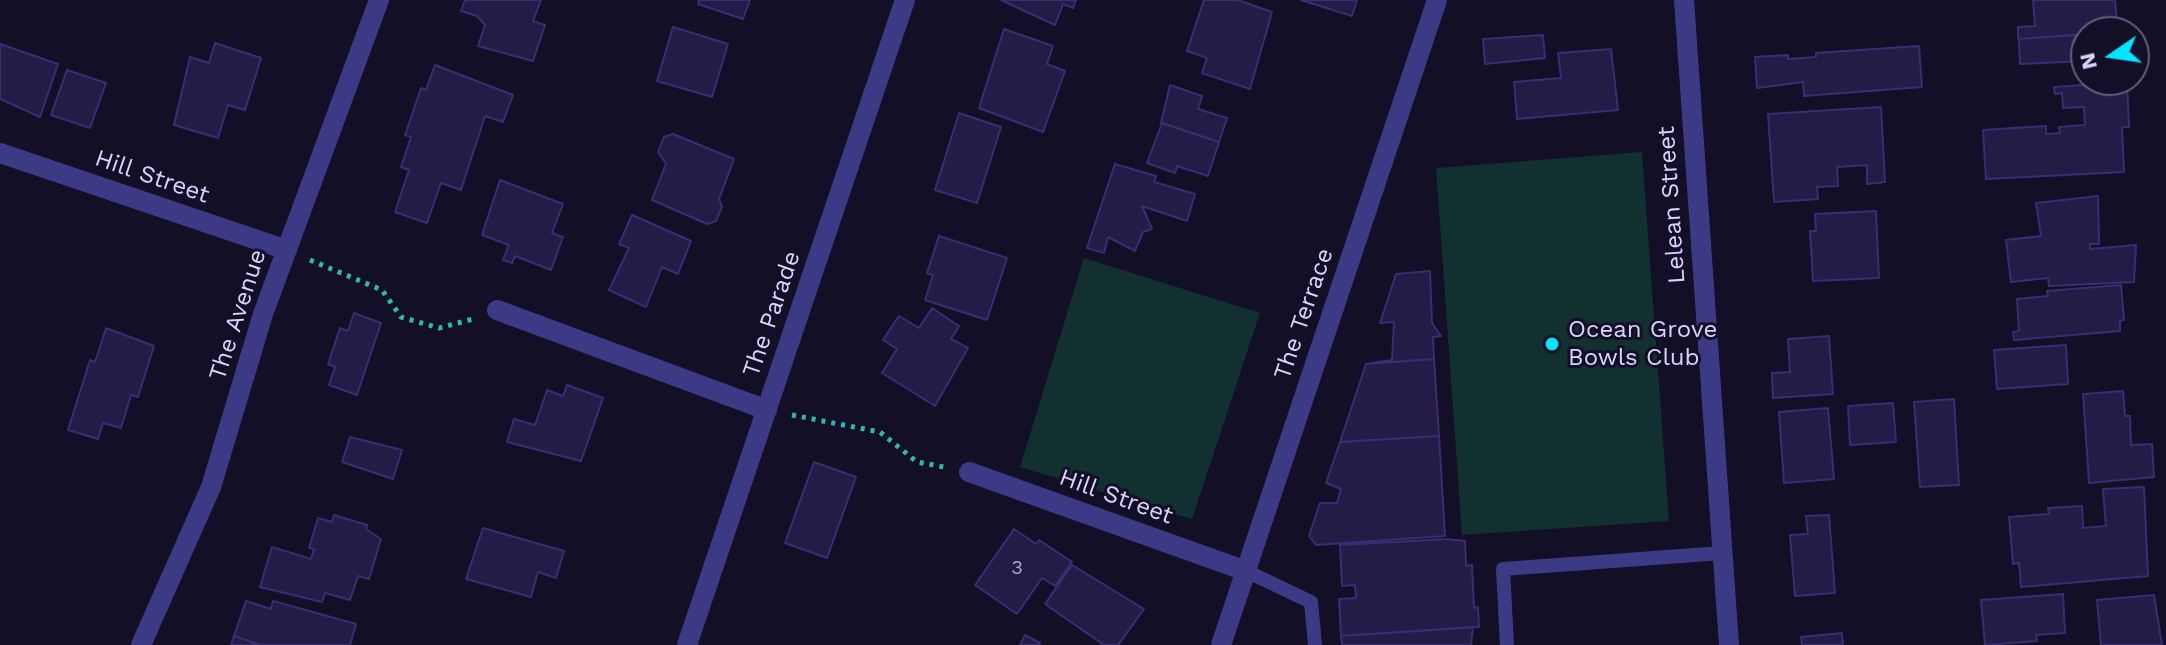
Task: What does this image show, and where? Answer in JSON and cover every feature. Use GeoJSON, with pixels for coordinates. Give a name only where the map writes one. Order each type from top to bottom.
{"type":"FeatureCollection","features":[{"type":"Feature","properties":{"kind":"street","name":"The Avenue"},"geometry":{"type":"LineString","coordinates":[[141,645],[211,487],[263,314],[379,0]]}},
{"type":"Feature","properties":{"kind":"street","name":"The Parade"},"geometry":{"type":"LineString","coordinates":[[687,645],[905,0]]}},
{"type":"Feature","properties":{"kind":"street","name":"The Terrace"},"geometry":{"type":"LineString","coordinates":[[1221,645],[1437,0]]}},
{"type":"Feature","properties":{"kind":"street","name":"Lelean Street"},"geometry":{"type":"LineString","coordinates":[[1684,0],[1729,645]]}},
{"type":"Feature","properties":{"kind":"street","name":"Hill Street"},"geometry":{"type":"LineString","coordinates":[[0,153],[287,250]]}},
{"type":"Feature","properties":{"kind":"street"},"geometry":{"type":"LineString","coordinates":[[497,310],[767,410]]}},
{"type":"Feature","properties":{"kind":"street","name":"Hill Street"},"geometry":{"type":"LineString","coordinates":[[969,472],[1246,571]]}},
{"type":"Feature","properties":{"kind":"lane"},"geometry":{"type":"LineString","coordinates":[[1507,645],[1503,569],[1722,553]]}},
{"type":"Feature","properties":{"kind":"lane"},"geometry":{"type":"LineString","coordinates":[[1246,571],[1311,602],[1315,645]]}},
{"type":"Feature","properties":{"kind":"path"},"geometry":{"type":"LineString","coordinates":[[287,250],[382,290],[401,317],[413,321],[439,328],[497,310]]}},
{"type":"Feature","properties":{"kind":"path"},"geometry":{"type":"LineString","coordinates":[[767,410],[880,432],[917,462],[969,472]]}},
{"type":"Feature","properties":{"kind":"green space","name":"Ocean Grove Bowls Club"},"geometry":{"type":"Polygon","coordinates":[[[1642,152],[1669,521],[1462,535],[1436,168],[1642,152]]]}},
{"type":"Feature","properties":{"kind":"green space"},"geometry":{"type":"Polygon","coordinates":[[[1084,258],[1260,313],[1192,519],[1020,467],[1084,258]]]}},
{"type":"Feature","properties":{"kind":"building"},"geometry":{"type":"Polygon","coordinates":[[[465,0],[541,0],[533,21],[545,25],[533,61],[478,46],[485,25],[477,16],[461,11],[465,0]]]}},
{"type":"Feature","properties":{"kind":"building"},"geometry":{"type":"Polygon","coordinates":[[[699,0],[750,0],[743,19],[698,4],[699,0]]]}},
{"type":"Feature","properties":{"kind":"building"},"geometry":{"type":"Polygon","coordinates":[[[1001,0],[1076,0],[1073,8],[1063,4],[1055,25],[1001,0]]]}},
{"type":"Feature","properties":{"kind":"building"},"geometry":{"type":"Polygon","coordinates":[[[1204,0],[1238,0],[1272,12],[1250,89],[1202,73],[1207,58],[1187,51],[1204,0]]]}},
{"type":"Feature","properties":{"kind":"building"},"geometry":{"type":"Polygon","coordinates":[[[1301,0],[1357,0],[1352,16],[1301,0]]]}},
{"type":"Feature","properties":{"kind":"building"},"geometry":{"type":"Polygon","coordinates":[[[2033,0],[2115,0],[2117,16],[2070,16],[2070,36],[2018,39],[2018,27],[2035,26],[2033,0]]]}},
{"type":"Feature","properties":{"kind":"building"},"geometry":{"type":"Polygon","coordinates":[[[673,27],[728,44],[712,97],[657,81],[673,27]]]}},
{"type":"Feature","properties":{"kind":"building"},"geometry":{"type":"Polygon","coordinates":[[[1004,29],[1053,46],[1047,64],[1065,71],[1043,132],[979,108],[1004,29]]]}},
{"type":"Feature","properties":{"kind":"building"},"geometry":{"type":"Polygon","coordinates":[[[1543,35],[1545,58],[1485,64],[1483,39],[1543,35]]]}},
{"type":"Feature","properties":{"kind":"building"},"geometry":{"type":"Polygon","coordinates":[[[2070,35],[2070,62],[2020,64],[2019,39],[2070,35]]]}},
{"type":"Feature","properties":{"kind":"building"},"geometry":{"type":"Polygon","coordinates":[[[215,43],[261,58],[245,110],[228,105],[218,138],[174,125],[190,57],[209,63],[215,43]]]}},
{"type":"Feature","properties":{"kind":"building"},"geometry":{"type":"Polygon","coordinates":[[[0,44],[58,64],[40,117],[0,99],[0,44]]]}},
{"type":"Feature","properties":{"kind":"building"},"geometry":{"type":"Polygon","coordinates":[[[1919,46],[1922,87],[1804,96],[1803,82],[1757,88],[1755,57],[1788,55],[1788,59],[1816,57],[1816,53],[1919,46]]]}},
{"type":"Feature","properties":{"kind":"building"},"geometry":{"type":"Polygon","coordinates":[[[1611,49],[1618,110],[1517,119],[1514,82],[1561,78],[1558,53],[1611,49]]]}},
{"type":"Feature","properties":{"kind":"building"},"geometry":{"type":"Polygon","coordinates":[[[435,65],[513,95],[503,122],[485,116],[461,190],[441,183],[427,223],[395,212],[409,170],[401,167],[411,137],[405,135],[421,88],[426,90],[435,65]]]}},
{"type":"Feature","properties":{"kind":"building"},"geometry":{"type":"Polygon","coordinates":[[[67,70],[106,83],[90,128],[51,115],[67,70]]]}},
{"type":"Feature","properties":{"kind":"building"},"geometry":{"type":"Polygon","coordinates":[[[1170,85],[1202,96],[1198,109],[1227,118],[1219,142],[1161,123],[1170,85]]]}},
{"type":"Feature","properties":{"kind":"building"},"geometry":{"type":"Polygon","coordinates":[[[2070,86],[2070,96],[2128,96],[2129,127],[2122,127],[2124,172],[1986,179],[1983,130],[2046,126],[2046,134],[2060,133],[2059,127],[2085,125],[2084,107],[2063,108],[2062,93],[2055,94],[2054,87],[2070,86]]]}},
{"type":"Feature","properties":{"kind":"building"},"geometry":{"type":"Polygon","coordinates":[[[1881,107],[1885,182],[1867,184],[1867,165],[1837,167],[1838,186],[1817,187],[1818,199],[1774,202],[1768,114],[1881,107]]]}},
{"type":"Feature","properties":{"kind":"building"},"geometry":{"type":"Polygon","coordinates":[[[959,113],[1001,127],[977,203],[935,190],[959,113]]]}},
{"type":"Feature","properties":{"kind":"building"},"geometry":{"type":"Polygon","coordinates":[[[1162,123],[1219,142],[1208,176],[1177,166],[1175,173],[1147,163],[1162,123]]]}},
{"type":"Feature","properties":{"kind":"building"},"geometry":{"type":"Polygon","coordinates":[[[673,134],[734,159],[719,199],[722,207],[716,221],[707,224],[652,200],[666,164],[658,152],[664,137],[673,134]]]}},
{"type":"Feature","properties":{"kind":"building"},"geometry":{"type":"Polygon","coordinates":[[[1115,164],[1156,176],[1154,182],[1195,194],[1187,221],[1142,206],[1152,229],[1143,232],[1135,251],[1108,237],[1104,253],[1087,248],[1115,164]]]}},
{"type":"Feature","properties":{"kind":"building"},"geometry":{"type":"Polygon","coordinates":[[[500,180],[563,204],[552,233],[563,237],[551,270],[515,256],[512,263],[503,260],[509,245],[482,235],[500,180]]]}},
{"type":"Feature","properties":{"kind":"building"},"geometry":{"type":"Polygon","coordinates":[[[2098,196],[2099,244],[2090,244],[2090,249],[2136,245],[2134,282],[2049,286],[2048,278],[2011,282],[2006,240],[2041,236],[2036,203],[2098,196]]]}},
{"type":"Feature","properties":{"kind":"building"},"geometry":{"type":"Polygon","coordinates":[[[1876,211],[1879,278],[1813,281],[1810,231],[1816,231],[1815,214],[1876,211]]]}},
{"type":"Feature","properties":{"kind":"building"},"geometry":{"type":"Polygon","coordinates":[[[632,215],[691,241],[678,274],[662,267],[646,307],[609,290],[629,248],[619,244],[632,215]]]}},
{"type":"Feature","properties":{"kind":"building"},"geometry":{"type":"Polygon","coordinates":[[[939,236],[1007,258],[987,320],[925,300],[933,275],[927,273],[939,236]]]}},
{"type":"Feature","properties":{"kind":"building"},"geometry":{"type":"Polygon","coordinates":[[[1430,271],[1432,323],[1441,336],[1433,337],[1434,359],[1366,364],[1392,360],[1394,322],[1380,323],[1396,274],[1430,271]]]}},
{"type":"Feature","properties":{"kind":"building"},"geometry":{"type":"Polygon","coordinates":[[[2121,285],[2124,320],[2120,321],[2120,331],[2014,340],[2013,332],[2019,331],[2017,299],[2048,296],[2047,291],[2121,285]]]}},
{"type":"Feature","properties":{"kind":"building"},"geometry":{"type":"Polygon","coordinates":[[[932,308],[959,326],[951,339],[968,348],[935,406],[882,373],[897,349],[883,340],[899,316],[919,328],[932,308]]]}},
{"type":"Feature","properties":{"kind":"building"},"geometry":{"type":"Polygon","coordinates":[[[354,313],[381,323],[357,395],[329,385],[335,367],[328,364],[340,328],[348,331],[354,313]]]}},
{"type":"Feature","properties":{"kind":"building"},"geometry":{"type":"Polygon","coordinates":[[[106,328],[154,346],[138,397],[131,395],[121,428],[103,423],[98,439],[68,430],[90,360],[95,362],[106,328]]]}},
{"type":"Feature","properties":{"kind":"building"},"geometry":{"type":"Polygon","coordinates":[[[1829,336],[1833,394],[1773,398],[1772,373],[1790,372],[1788,339],[1829,336]]]}},
{"type":"Feature","properties":{"kind":"building"},"geometry":{"type":"Polygon","coordinates":[[[2066,345],[2068,384],[1997,389],[1994,350],[2066,345]]]}},
{"type":"Feature","properties":{"kind":"building"},"geometry":{"type":"Polygon","coordinates":[[[1434,359],[1439,436],[1340,442],[1366,364],[1434,359]]]}},
{"type":"Feature","properties":{"kind":"building"},"geometry":{"type":"Polygon","coordinates":[[[567,385],[603,398],[581,461],[507,442],[514,419],[535,425],[547,390],[563,396],[567,385]]]}},
{"type":"Feature","properties":{"kind":"building"},"geometry":{"type":"Polygon","coordinates":[[[2123,391],[2125,416],[2130,416],[2131,445],[2152,444],[2154,477],[2089,483],[2083,394],[2123,391]]]}},
{"type":"Feature","properties":{"kind":"building"},"geometry":{"type":"Polygon","coordinates":[[[1954,399],[1959,485],[1920,487],[1914,402],[1954,399]]]}},
{"type":"Feature","properties":{"kind":"building"},"geometry":{"type":"Polygon","coordinates":[[[1893,403],[1896,442],[1850,445],[1848,406],[1893,403]]]}},
{"type":"Feature","properties":{"kind":"building"},"geometry":{"type":"Polygon","coordinates":[[[1828,408],[1834,479],[1784,483],[1779,412],[1828,408]]]}},
{"type":"Feature","properties":{"kind":"building"},"geometry":{"type":"Polygon","coordinates":[[[1439,436],[1445,536],[1316,545],[1309,536],[1320,503],[1337,503],[1341,489],[1326,483],[1340,442],[1439,436]]]}},
{"type":"Feature","properties":{"kind":"building"},"geometry":{"type":"Polygon","coordinates":[[[350,437],[402,450],[393,479],[342,462],[350,437]]]}},
{"type":"Feature","properties":{"kind":"building"},"geometry":{"type":"Polygon","coordinates":[[[814,462],[856,477],[827,558],[785,543],[814,462]]]}},
{"type":"Feature","properties":{"kind":"building"},"geometry":{"type":"Polygon","coordinates":[[[2144,487],[2148,576],[2021,587],[2019,563],[2013,564],[2009,517],[2049,514],[2048,508],[2082,506],[2083,528],[2106,526],[2103,489],[2144,487]]]}},
{"type":"Feature","properties":{"kind":"building"},"geometry":{"type":"Polygon","coordinates":[[[334,515],[367,525],[366,529],[381,539],[369,579],[358,576],[350,600],[325,593],[322,602],[260,587],[272,547],[311,559],[314,549],[309,548],[318,518],[332,522],[334,515]]]}},
{"type":"Feature","properties":{"kind":"building"},"geometry":{"type":"Polygon","coordinates":[[[1829,515],[1835,593],[1795,596],[1790,535],[1808,534],[1806,516],[1829,515]]]}},
{"type":"Feature","properties":{"kind":"building"},"geometry":{"type":"Polygon","coordinates":[[[483,528],[564,551],[556,578],[538,572],[531,597],[466,579],[483,528]]]}},
{"type":"Feature","properties":{"kind":"building"},"geometry":{"type":"Polygon","coordinates":[[[1014,529],[1036,544],[1039,540],[1072,562],[1055,586],[1042,578],[1017,614],[975,585],[1014,529]]]}},
{"type":"Feature","properties":{"kind":"building"},"geometry":{"type":"Polygon","coordinates":[[[1446,539],[1465,541],[1466,566],[1472,565],[1474,608],[1478,607],[1479,627],[1341,636],[1339,599],[1356,598],[1355,585],[1342,586],[1340,545],[1446,539]]]}},
{"type":"Feature","properties":{"kind":"building"},"geometry":{"type":"Polygon","coordinates":[[[1072,565],[1144,609],[1118,645],[1104,645],[1045,604],[1072,565]]]}},
{"type":"Feature","properties":{"kind":"building"},"geometry":{"type":"Polygon","coordinates":[[[2063,594],[2065,633],[2036,635],[2037,641],[1985,645],[1981,600],[2063,594]]]}},
{"type":"Feature","properties":{"kind":"building"},"geometry":{"type":"Polygon","coordinates":[[[2154,595],[2162,645],[2101,645],[2097,600],[2154,595]]]}},
{"type":"Feature","properties":{"kind":"building"},"geometry":{"type":"Polygon","coordinates":[[[246,601],[271,609],[273,601],[356,624],[350,645],[260,645],[234,636],[246,601]]]}},
{"type":"Feature","properties":{"kind":"building"},"geometry":{"type":"Polygon","coordinates":[[[1473,627],[1471,645],[1342,645],[1341,636],[1473,627]]]}},
{"type":"Feature","properties":{"kind":"building"},"geometry":{"type":"Polygon","coordinates":[[[1842,633],[1843,645],[1802,645],[1801,637],[1842,633]]]}},
{"type":"Feature","properties":{"kind":"building"},"geometry":{"type":"Polygon","coordinates":[[[1025,635],[1040,643],[1039,645],[1020,645],[1025,635]]]}},
{"type":"Feature","properties":{"kind":"building"},"geometry":{"type":"Polygon","coordinates":[[[234,636],[260,645],[231,645],[234,636]]]}},
{"type":"Feature","properties":{"kind":"place","name":"Ocean Grove Bowls Club"},"geometry":{"type":"Point","coordinates":[1552,344]}}]}
